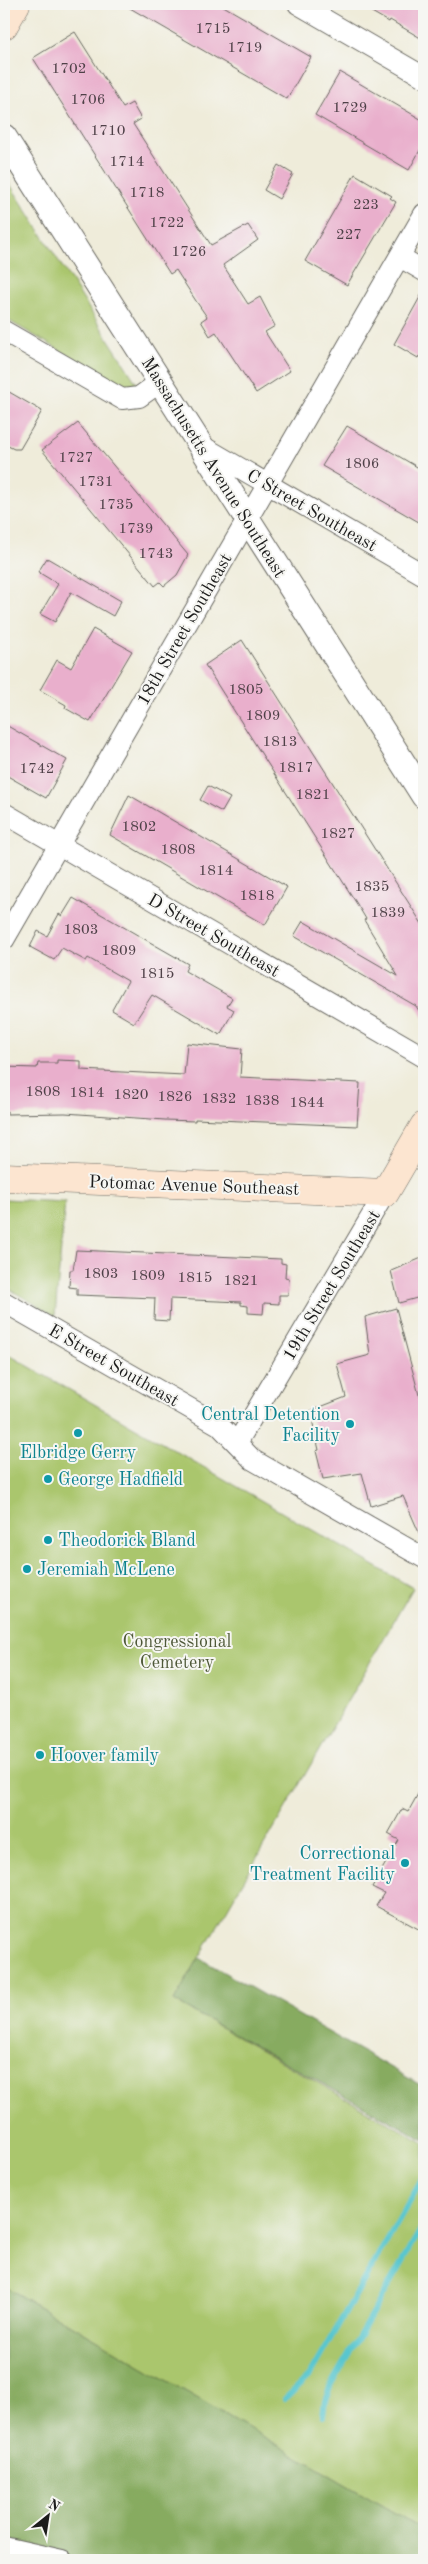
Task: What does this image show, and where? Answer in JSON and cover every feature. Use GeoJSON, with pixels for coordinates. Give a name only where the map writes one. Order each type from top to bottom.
{"type":"FeatureCollection","features":[{"type":"Feature","properties":{"kind":"main road"},"geometry":{"type":"LineString","coordinates":[[4,25],[16,4]]}},
{"type":"Feature","properties":{"kind":"main road","name":"19th Street Southeast"},"geometry":{"type":"LineString","coordinates":[[385,1193],[424,1126]]}},
{"type":"Feature","properties":{"kind":"main road","name":"Potomac Avenue Southeast"},"geometry":{"type":"LineString","coordinates":[[4,1177],[385,1193]]}},
{"type":"Feature","properties":{"kind":"street"},"geometry":{"type":"LineString","coordinates":[[298,4],[424,76]]}},
{"type":"Feature","properties":{"kind":"street","name":"Massachusetts Avenue Southeast"},"geometry":{"type":"LineString","coordinates":[[4,137],[424,796]]}},
{"type":"Feature","properties":{"kind":"street","name":"18th Street Southeast"},"geometry":{"type":"LineString","coordinates":[[4,940],[424,214]]}},
{"type":"Feature","properties":{"kind":"street"},"geometry":{"type":"LineString","coordinates":[[400,257],[424,271]]}},
{"type":"Feature","properties":{"kind":"street"},"geometry":{"type":"LineString","coordinates":[[4,332],[122,399],[139,397],[160,382]]}},
{"type":"Feature","properties":{"kind":"street","name":"C Street Southeast"},"geometry":{"type":"LineString","coordinates":[[200,444],[424,576]]}},
{"type":"Feature","properties":{"kind":"street","name":"D Street Southeast"},"geometry":{"type":"LineString","coordinates":[[4,813],[424,1057]]}},
{"type":"Feature","properties":{"kind":"street","name":"19th Street Southeast"},"geometry":{"type":"LineString","coordinates":[[237,1443],[385,1193]]}},
{"type":"Feature","properties":{"kind":"street","name":"E Street Southeast"},"geometry":{"type":"LineString","coordinates":[[4,1302],[218,1424],[253,1460],[424,1558]]}},
{"type":"Feature","properties":{"kind":"street"},"geometry":{"type":"LineString","coordinates":[[4,2547],[62,2560]]}},
{"type":"Feature","properties":{"kind":"green space"},"geometry":{"type":"Polygon","coordinates":[[[4,175],[137,384],[137,388],[130,391],[4,318],[4,175]]]}},
{"type":"Feature","properties":{"kind":"green space"},"geometry":{"type":"Polygon","coordinates":[[[4,1199],[65,1202],[55,1316],[4,1286],[4,1199]]]}},
{"type":"Feature","properties":{"kind":"green space","name":"Congressional Cemetery"},"geometry":{"type":"Polygon","coordinates":[[[4,1352],[413,1588],[174,2001],[424,2143],[424,2530],[4,2286],[4,1352]]]}},
{"type":"Feature","properties":{"kind":"green space"},"geometry":{"type":"Polygon","coordinates":[[[199,1958],[424,2087],[424,2140],[174,2001],[199,1958]]]}},
{"type":"Feature","properties":{"kind":"green space"},"geometry":{"type":"Polygon","coordinates":[[[4,2286],[424,2530],[424,2560],[4,2560],[4,2286]]]}},
{"type":"Feature","properties":{"kind":"building"},"geometry":{"type":"Polygon","coordinates":[[[123,4],[220,4],[311,57],[287,99],[123,4]]]}},
{"type":"Feature","properties":{"kind":"building"},"geometry":{"type":"Polygon","coordinates":[[[358,4],[424,4],[424,40],[390,20],[389,22],[358,4]]]}},
{"type":"Feature","properties":{"kind":"building"},"geometry":{"type":"Polygon","coordinates":[[[75,32],[123,108],[132,103],[141,119],[133,124],[211,245],[248,225],[258,240],[223,265],[248,304],[260,297],[275,326],[265,332],[290,371],[256,393],[216,332],[210,336],[201,321],[207,317],[176,270],[170,274],[33,58],[75,32]]]}},
{"type":"Feature","properties":{"kind":"building"},"geometry":{"type":"Polygon","coordinates":[[[340,72],[424,121],[424,143],[409,170],[315,115],[340,72]]]}},
{"type":"Feature","properties":{"kind":"building"},"geometry":{"type":"Polygon","coordinates":[[[278,165],[293,174],[279,199],[264,190],[278,165]]]}},
{"type":"Feature","properties":{"kind":"building"},"geometry":{"type":"Polygon","coordinates":[[[355,174],[392,196],[390,198],[396,202],[347,285],[305,261],[355,174]]]}},
{"type":"Feature","properties":{"kind":"building"},"geometry":{"type":"Polygon","coordinates":[[[424,290],[424,359],[419,356],[418,358],[394,344],[424,290]]]}},
{"type":"Feature","properties":{"kind":"building"},"geometry":{"type":"Polygon","coordinates":[[[4,389],[42,411],[20,449],[14,449],[4,444],[4,389]]]}},
{"type":"Feature","properties":{"kind":"building"},"geometry":{"type":"Polygon","coordinates":[[[78,423],[188,555],[177,575],[164,586],[160,582],[155,586],[42,450],[78,423]]]}},
{"type":"Feature","properties":{"kind":"building"},"geometry":{"type":"Polygon","coordinates":[[[347,426],[424,471],[424,525],[322,466],[347,426]]]}},
{"type":"Feature","properties":{"kind":"building"},"geometry":{"type":"Polygon","coordinates":[[[47,558],[121,601],[113,616],[71,592],[55,622],[40,614],[58,584],[38,572],[47,558]]]}},
{"type":"Feature","properties":{"kind":"building"},"geometry":{"type":"Polygon","coordinates":[[[93,629],[132,651],[90,722],[65,708],[66,705],[40,690],[57,660],[71,668],[93,629]]]}},
{"type":"Feature","properties":{"kind":"building"},"geometry":{"type":"Polygon","coordinates":[[[242,640],[424,927],[424,1019],[416,1006],[294,936],[303,921],[398,976],[364,920],[366,919],[357,904],[205,665],[242,640]]]}},
{"type":"Feature","properties":{"kind":"building"},"geometry":{"type":"Polygon","coordinates":[[[4,724],[67,760],[46,798],[4,774],[4,724]]]}},
{"type":"Feature","properties":{"kind":"building"},"geometry":{"type":"Polygon","coordinates":[[[208,786],[230,798],[222,812],[200,800],[208,786]]]}},
{"type":"Feature","properties":{"kind":"building"},"geometry":{"type":"Polygon","coordinates":[[[129,795],[287,887],[265,925],[110,835],[129,795]]]}},
{"type":"Feature","properties":{"kind":"building"},"geometry":{"type":"Polygon","coordinates":[[[73,898],[188,964],[185,971],[232,998],[227,1006],[234,1010],[220,1035],[152,995],[134,1023],[112,1010],[128,981],[88,958],[86,961],[62,948],[54,960],[30,947],[38,931],[47,936],[59,914],[62,916],[73,898]]]}},
{"type":"Feature","properties":{"kind":"building"},"geometry":{"type":"Polygon","coordinates":[[[187,1043],[242,1049],[240,1077],[360,1083],[357,1126],[195,1119],[195,1121],[165,1120],[65,1113],[7,1114],[7,1111],[4,1111],[4,1067],[37,1068],[38,1063],[57,1063],[57,1060],[81,1061],[81,1070],[184,1075],[187,1043]]]}},
{"type":"Feature","properties":{"kind":"building"},"geometry":{"type":"Polygon","coordinates":[[[76,1250],[281,1259],[281,1263],[286,1264],[285,1277],[289,1278],[288,1295],[279,1295],[279,1304],[264,1303],[263,1314],[248,1313],[248,1306],[241,1305],[241,1302],[170,1299],[169,1321],[154,1320],[155,1298],[77,1295],[77,1288],[69,1287],[70,1270],[73,1270],[76,1250]]]}},
{"type":"Feature","properties":{"kind":"building"},"geometry":{"type":"Polygon","coordinates":[[[424,1257],[424,1296],[399,1303],[391,1271],[424,1257]]]}},
{"type":"Feature","properties":{"kind":"building","name":"Central Detention Facility"},"geometry":{"type":"Polygon","coordinates":[[[396,1308],[419,1395],[424,1394],[424,1544],[403,1496],[371,1506],[362,1473],[323,1479],[316,1451],[319,1450],[310,1411],[346,1397],[337,1364],[370,1355],[365,1317],[396,1308]]]}},
{"type":"Feature","properties":{"kind":"building","name":"Correctional Treatment Facility"},"geometry":{"type":"Polygon","coordinates":[[[424,1783],[424,1932],[376,1906],[384,1893],[372,1887],[399,1840],[388,1834],[402,1809],[408,1812],[424,1783]]]}},
{"type":"Feature","properties":{"kind":"waterway"},"geometry":{"type":"LineString","coordinates":[[285,2399],[309,2376],[424,2176]]}},
{"type":"Feature","properties":{"kind":"waterway"},"geometry":{"type":"LineString","coordinates":[[323,2415],[325,2401],[331,2385],[424,2224]]}},
{"type":"Feature","properties":{"kind":"place","name":"Central Detention Facility"},"geometry":{"type":"Point","coordinates":[350,1424]}},
{"type":"Feature","properties":{"kind":"place","name":"Elbridge Gerry"},"geometry":{"type":"Point","coordinates":[78,1433]}},
{"type":"Feature","properties":{"kind":"place","name":"George Hadfield"},"geometry":{"type":"Point","coordinates":[48,1479]}},
{"type":"Feature","properties":{"kind":"place","name":"Theodorick Bland"},"geometry":{"type":"Point","coordinates":[48,1540]}},
{"type":"Feature","properties":{"kind":"place","name":"Jeremiah McLene"},"geometry":{"type":"Point","coordinates":[27,1569]}},
{"type":"Feature","properties":{"kind":"place","name":"Hoover family"},"geometry":{"type":"Point","coordinates":[40,1755]}},
{"type":"Feature","properties":{"kind":"place","name":"Correctional Treatment Facility"},"geometry":{"type":"Point","coordinates":[405,1863]}}]}
